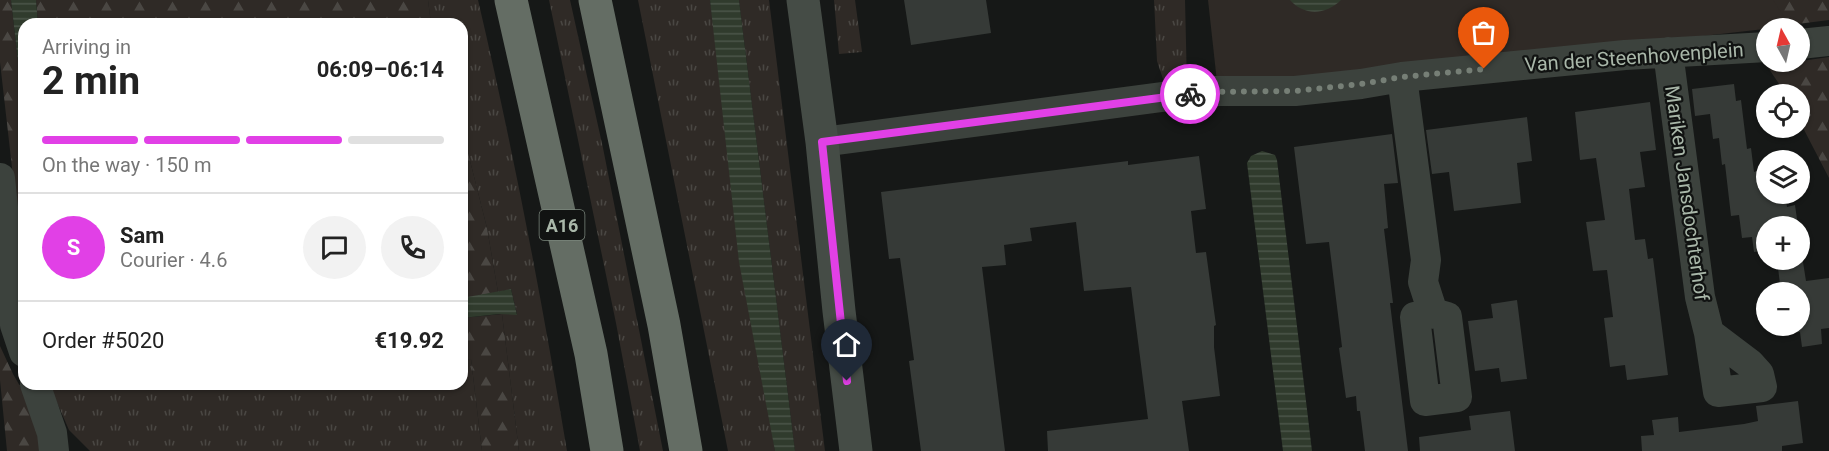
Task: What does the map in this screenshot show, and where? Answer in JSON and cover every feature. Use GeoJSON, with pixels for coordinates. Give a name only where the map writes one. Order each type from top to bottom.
{"type":"FeatureCollection","features":[{"type":"Feature","properties":{"kind":"highway","name":"A16"},"geometry":{"type":"LineString","coordinates":[[511,0],[591,354],[607,451]]}},
{"type":"Feature","properties":{"kind":"highway"},"geometry":{"type":"LineString","coordinates":[[595,0],[664,325],[686,451]]}},
{"type":"Feature","properties":{"kind":"street"},"geometry":{"type":"LineString","coordinates":[[803,0],[822,142],[856,451]]}},
{"type":"Feature","properties":{"kind":"street"},"geometry":{"type":"LineString","coordinates":[[1810,43],[1829,41]]}},
{"type":"Feature","properties":{"kind":"street","name":"Van der Steenhovenplein"},"geometry":{"type":"LineString","coordinates":[[822,142],[1207,92],[1295,91],[1402,77],[1625,55],[1756,48]]}},
{"type":"Feature","properties":{"kind":"street","name":"Mariken Jansdochterhof"},"geometry":{"type":"LineString","coordinates":[[1668,52],[1700,297],[1709,333]]}},
{"type":"Feature","properties":{"kind":"street"},"geometry":{"type":"LineString","coordinates":[[1402,77],[1426,260],[1423,282],[1433,314]]}},
{"type":"Feature","properties":{"kind":"street"},"geometry":{"type":"LineString","coordinates":[[0,178],[15,325],[18,334]]}},
{"type":"Feature","properties":{"kind":"street"},"geometry":{"type":"LineString","coordinates":[[37,390],[60,445]]}},
{"type":"Feature","properties":{"kind":"green space"},"geometry":{"type":"Polygon","coordinates":[[[0,0],[11,0],[18,62],[18,220],[0,62],[0,0]]]}},
{"type":"Feature","properties":{"kind":"green space"},"geometry":{"type":"Polygon","coordinates":[[[36,0],[428,0],[430,18],[38,18],[36,0]]]}},
{"type":"Feature","properties":{"kind":"green space"},"geometry":{"type":"Polygon","coordinates":[[[428,0],[478,0],[526,225],[567,451],[519,451],[502,314],[517,314],[511,289],[498,292],[487,228],[468,153],[468,18],[430,18],[428,0]]]}},
{"type":"Feature","properties":{"kind":"green space"},"geometry":{"type":"Polygon","coordinates":[[[549,0],[570,0],[603,148],[663,451],[640,451],[549,0]]]}},
{"type":"Feature","properties":{"kind":"green space"},"geometry":{"type":"Polygon","coordinates":[[[638,0],[710,0],[775,451],[728,451],[638,0]]]}},
{"type":"Feature","properties":{"kind":"green space"},"geometry":{"type":"Polygon","coordinates":[[[739,0],[769,0],[825,451],[795,451],[739,0]]]}},
{"type":"Feature","properties":{"kind":"green space"},"geometry":{"type":"Polygon","coordinates":[[[834,0],[855,0],[862,52],[839,54],[834,0]]]}},
{"type":"Feature","properties":{"kind":"green space"},"geometry":{"type":"Polygon","coordinates":[[[1154,0],[1185,0],[1187,86],[1166,88],[1157,61],[1154,0]]]}},
{"type":"Feature","properties":{"kind":"green space"},"geometry":{"type":"Polygon","coordinates":[[[1208,0],[1773,0],[1785,18],[1756,18],[1756,30],[1288,83],[1217,82],[1208,0]]]}},
{"type":"Feature","properties":{"kind":"green space"},"geometry":{"type":"Polygon","coordinates":[[[1752,0],[1829,0],[1829,20],[1810,22],[1810,18],[1767,18],[1752,0]]]}},
{"type":"Feature","properties":{"kind":"green space"},"geometry":{"type":"Polygon","coordinates":[[[1829,57],[1829,178],[1808,138],[1810,84],[1779,84],[1771,72],[1810,72],[1810,60],[1829,57]]]}},
{"type":"Feature","properties":{"kind":"green space"},"geometry":{"type":"Polygon","coordinates":[[[468,153],[487,228],[498,292],[468,297],[468,153]]]}},
{"type":"Feature","properties":{"kind":"green space"},"geometry":{"type":"Polygon","coordinates":[[[502,314],[519,451],[482,451],[471,359],[468,359],[468,317],[502,314]]]}},
{"type":"Feature","properties":{"kind":"green space"},"geometry":{"type":"Polygon","coordinates":[[[0,346],[18,383],[18,390],[22,390],[40,421],[43,451],[7,451],[0,380],[0,346]]]}},
{"type":"Feature","properties":{"kind":"green space"},"geometry":{"type":"Polygon","coordinates":[[[468,359],[471,359],[482,451],[90,451],[69,430],[52,390],[468,390],[468,359]]]}},
{"type":"Feature","properties":{"kind":"shaded area"},"geometry":{"type":"Polygon","coordinates":[[[11,0],[36,0],[38,18],[18,18],[18,62],[11,0]]]}},
{"type":"Feature","properties":{"kind":"shaded area"},"geometry":{"type":"Polygon","coordinates":[[[710,0],[739,0],[795,451],[775,451],[739,262],[710,0]]]}},
{"type":"Feature","properties":{"kind":"shaded area"},"geometry":{"type":"Polygon","coordinates":[[[1290,0],[1341,0],[1329,9],[1315,12],[1302,9],[1290,0]]]}},
{"type":"Feature","properties":{"kind":"shaded area"},"geometry":{"type":"Polygon","coordinates":[[[1262,151],[1275,155],[1277,160],[1312,451],[1283,451],[1247,163],[1251,156],[1262,151]]]}},
{"type":"Feature","properties":{"kind":"shaded area"},"geometry":{"type":"Polygon","coordinates":[[[511,289],[517,315],[499,314],[468,317],[468,297],[511,289]]]}},
{"type":"Feature","properties":{"kind":"building"},"geometry":{"type":"Polygon","coordinates":[[[904,0],[986,0],[991,33],[911,45],[904,0]]]}},
{"type":"Feature","properties":{"kind":"building"},"geometry":{"type":"Polygon","coordinates":[[[1734,84],[1736,101],[1741,100],[1747,149],[1751,148],[1754,172],[1756,171],[1756,204],[1787,204],[1787,207],[1795,205],[1797,216],[1756,216],[1756,252],[1754,252],[1752,237],[1742,238],[1739,215],[1731,216],[1725,164],[1722,165],[1719,138],[1713,139],[1710,114],[1695,116],[1692,89],[1734,84]]]}},
{"type":"Feature","properties":{"kind":"building"},"geometry":{"type":"Polygon","coordinates":[[[1650,102],[1656,150],[1640,152],[1645,187],[1629,189],[1635,240],[1645,239],[1648,259],[1653,258],[1668,375],[1627,380],[1625,365],[1610,367],[1604,318],[1613,317],[1607,270],[1593,271],[1586,222],[1605,220],[1596,158],[1580,160],[1575,112],[1650,102]]]}},
{"type":"Feature","properties":{"kind":"building"},"geometry":{"type":"Polygon","coordinates":[[[1527,117],[1532,161],[1517,163],[1521,203],[1454,211],[1449,172],[1432,174],[1426,130],[1527,117]]]}},
{"type":"Feature","properties":{"kind":"building"},"geometry":{"type":"Polygon","coordinates":[[[1392,134],[1398,183],[1384,184],[1388,228],[1384,229],[1393,303],[1390,303],[1408,451],[1365,451],[1356,396],[1346,398],[1329,242],[1306,244],[1294,147],[1392,134]]]}},
{"type":"Feature","properties":{"kind":"building"},"geometry":{"type":"Polygon","coordinates":[[[1199,156],[1206,209],[1191,211],[1196,253],[1206,252],[1216,325],[1214,326],[1214,347],[1220,396],[1182,401],[1189,451],[1048,451],[1047,431],[1148,419],[1131,287],[1084,291],[1076,222],[1030,228],[1032,241],[1004,245],[1006,265],[982,267],[1005,451],[921,451],[909,361],[914,360],[900,258],[889,259],[881,192],[1128,161],[1128,165],[1199,156]]]}},
{"type":"Feature","properties":{"kind":"building"},"geometry":{"type":"Polygon","coordinates":[[[1778,270],[1804,270],[1806,281],[1829,278],[1829,328],[1821,329],[1822,344],[1802,347],[1801,336],[1810,336],[1810,282],[1780,282],[1778,270]]]}},
{"type":"Feature","properties":{"kind":"building"},"geometry":{"type":"Polygon","coordinates":[[[1517,300],[1527,379],[1501,382],[1499,368],[1475,371],[1468,321],[1493,318],[1491,304],[1517,300]]]}},
{"type":"Feature","properties":{"kind":"building"},"geometry":{"type":"Polygon","coordinates":[[[1798,401],[1803,443],[1782,446],[1782,451],[1642,451],[1641,436],[1654,435],[1652,420],[1678,417],[1679,432],[1744,424],[1758,421],[1756,406],[1798,401]]]}},
{"type":"Feature","properties":{"kind":"building"},"geometry":{"type":"Polygon","coordinates":[[[1510,411],[1515,451],[1420,451],[1419,437],[1471,430],[1469,416],[1510,411]]]}},
{"type":"Feature","properties":{"kind":"way so far"},"geometry":{"type":"LineString","coordinates":[[1190,94],[1295,91],[1484,69]]}},
{"type":"Feature","properties":{"kind":"route"},"geometry":{"type":"LineString","coordinates":[[847,381],[822,142],[1190,94]]}}]}
